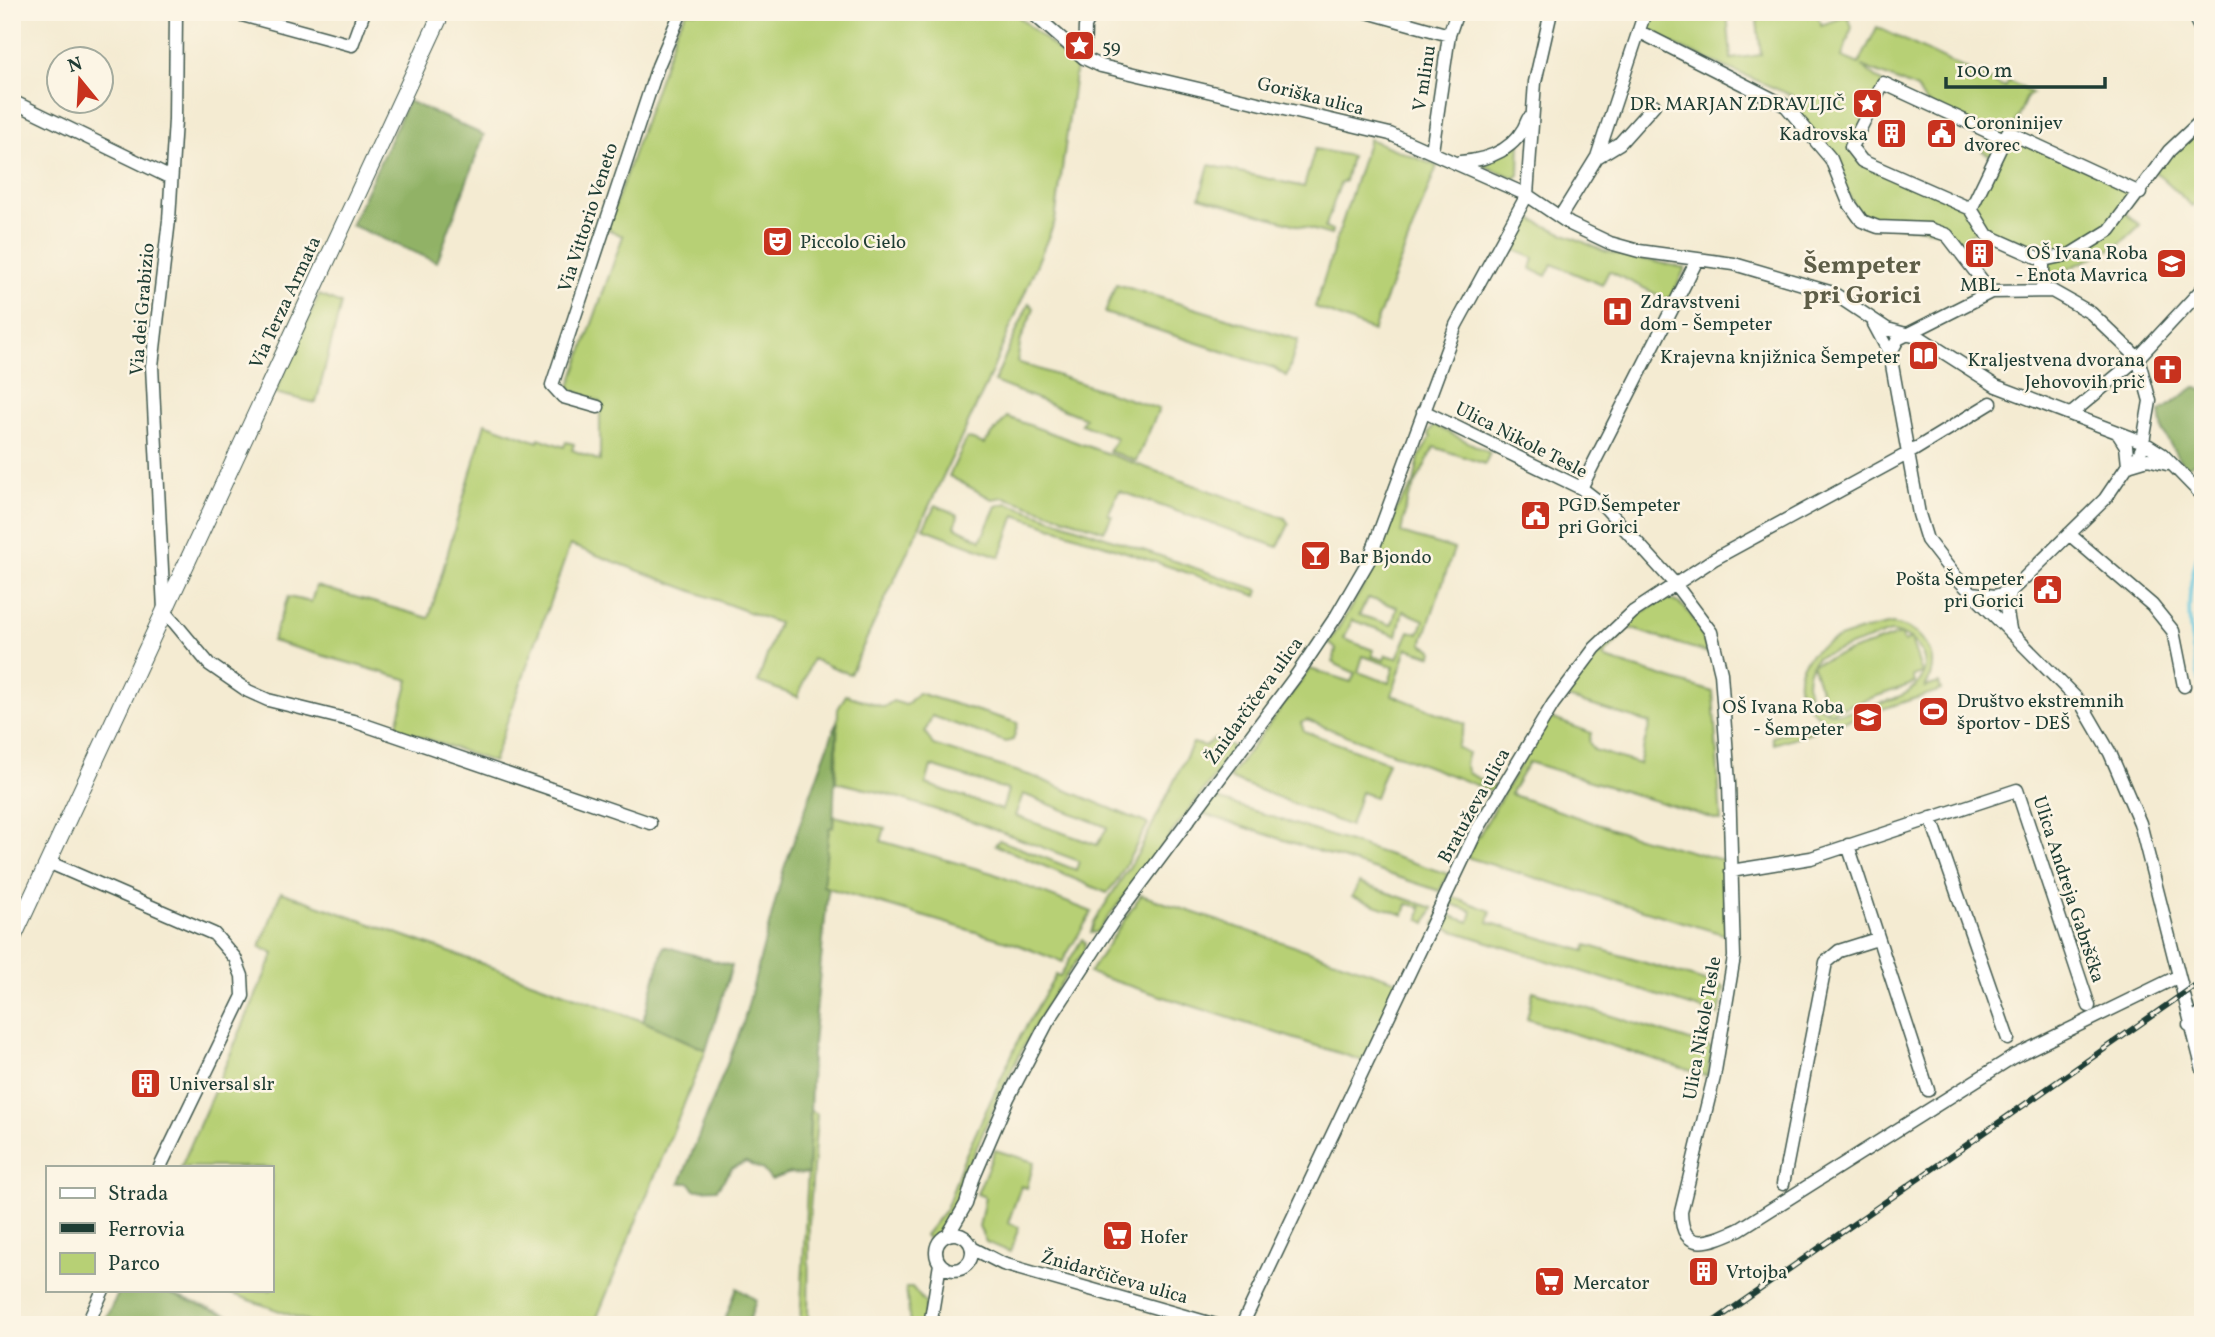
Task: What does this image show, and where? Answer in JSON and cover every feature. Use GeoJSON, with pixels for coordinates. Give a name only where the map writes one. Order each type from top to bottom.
{"type":"FeatureCollection","features":[{"type":"Feature","properties":{"kind":"main road","name":"Via Terza Armata"},"geometry":{"type":"LineString","coordinates":[[12,940],[442,12]]}},
{"type":"Feature","properties":{"kind":"street","name":"Via dei Grabizio"},"geometry":{"type":"LineString","coordinates":[[164,610],[152,366],[172,178],[176,12]]}},
{"type":"Feature","properties":{"kind":"street"},"geometry":{"type":"LineString","coordinates":[[231,12],[352,45],[364,12]]}},
{"type":"Feature","properties":{"kind":"street","name":"Via Vittorio Veneto"},"geometry":{"type":"LineString","coordinates":[[598,407],[563,397],[552,385],[657,66],[681,12]]}},
{"type":"Feature","properties":{"kind":"street"},"geometry":{"type":"LineString","coordinates":[[1031,12],[1082,56]]}},
{"type":"Feature","properties":{"kind":"street"},"geometry":{"type":"LineString","coordinates":[[1082,56],[1085,27],[1092,12]]}},
{"type":"Feature","properties":{"kind":"street"},"geometry":{"type":"LineString","coordinates":[[1367,12],[1449,35]]}},
{"type":"Feature","properties":{"kind":"street","name":"V mlinu"},"geometry":{"type":"LineString","coordinates":[[1432,151],[1449,35],[1457,12]]}},
{"type":"Feature","properties":{"kind":"street"},"geometry":{"type":"LineString","coordinates":[[1456,163],[1477,161],[1500,153],[1524,131],[1531,111],[1551,12]]}},
{"type":"Feature","properties":{"kind":"street"},"geometry":{"type":"LineString","coordinates":[[1560,217],[1597,158],[1646,12]]}},
{"type":"Feature","properties":{"kind":"street"},"geometry":{"type":"LineString","coordinates":[[2192,12],[2203,34]]}},
{"type":"Feature","properties":{"kind":"street"},"geometry":{"type":"LineString","coordinates":[[1640,32],[1786,106],[1830,159],[1849,203],[1862,221],[1878,227],[1930,229],[1947,235],[1991,292]]}},
{"type":"Feature","properties":{"kind":"street","name":"Goriška ulica"},"geometry":{"type":"LineString","coordinates":[[1082,56],[1101,66],[1390,134],[1527,195],[1560,217],[1610,243],[1734,264],[1823,290],[1850,302],[1887,329],[1922,338],[1996,386],[2143,442],[2201,491]]}},
{"type":"Feature","properties":{"kind":"street"},"geometry":{"type":"LineString","coordinates":[[2004,139],[1884,83],[1852,147],[1862,161],[1971,209],[1987,235],[2043,260],[2071,254],[2110,230],[2169,151],[2203,118]]}},
{"type":"Feature","properties":{"kind":"street"},"geometry":{"type":"LineString","coordinates":[[12,101],[172,178]]}},
{"type":"Feature","properties":{"kind":"street"},"geometry":{"type":"LineString","coordinates":[[1597,158],[1620,143],[1654,105]]}},
{"type":"Feature","properties":{"kind":"street"},"geometry":{"type":"LineString","coordinates":[[1527,195],[1531,111]]}},
{"type":"Feature","properties":{"kind":"street"},"geometry":{"type":"LineString","coordinates":[[1971,209],[2008,132],[2140,193]]}},
{"type":"Feature","properties":{"kind":"street","name":"Žnidarčičeva ulica"},"geometry":{"type":"LineString","coordinates":[[930,1325],[940,1264],[936,1247],[948,1235],[966,1204],[974,1177],[1008,1098],[1047,1023],[1114,920],[1337,615],[1369,560],[1456,325],[1527,195]]}},
{"type":"Feature","properties":{"kind":"street"},"geometry":{"type":"LineString","coordinates":[[1581,488],[1698,260]]}},
{"type":"Feature","properties":{"kind":"street"},"geometry":{"type":"LineString","coordinates":[[2040,290],[2043,260]]}},
{"type":"Feature","properties":{"kind":"street"},"geometry":{"type":"LineString","coordinates":[[2071,414],[2138,358],[2203,288]]}},
{"type":"Feature","properties":{"kind":"street"},"geometry":{"type":"LineString","coordinates":[[1891,354],[1898,339],[1991,292],[2040,290],[2052,291],[2091,313],[2138,358],[2150,401],[2143,442],[2132,463],[2105,499],[2011,591],[1995,596],[1972,593]]}},
{"type":"Feature","properties":{"kind":"street"},"geometry":{"type":"LineString","coordinates":[[1867,315],[1891,354],[1919,514],[1927,540],[1941,561],[2081,703],[2110,753],[2140,823],[2189,1025],[2203,1070]]}},
{"type":"Feature","properties":{"kind":"street","name":"Bratuževa ulica"},"geometry":{"type":"LineString","coordinates":[[1242,1325],[1483,820],[1553,704],[1595,648],[1633,612],[1714,559],[1909,453],[1991,403]]}},
{"type":"Feature","properties":{"kind":"street","name":"Ulica Nikole Tesle"},"geometry":{"type":"LineString","coordinates":[[1423,411],[1581,488],[1603,505],[1675,584],[1711,632],[1721,673],[1729,783],[1735,945],[1726,1017],[1681,1212],[1681,1224],[1688,1237],[1699,1242],[1714,1241],[1740,1229],[2013,1057],[2177,977]]}},
{"type":"Feature","properties":{"kind":"street"},"geometry":{"type":"LineString","coordinates":[[2117,432],[2132,463]]}},
{"type":"Feature","properties":{"kind":"street"},"geometry":{"type":"LineString","coordinates":[[2132,463],[2153,459],[2173,466]]}},
{"type":"Feature","properties":{"kind":"street"},"geometry":{"type":"LineString","coordinates":[[2069,534],[2152,605],[2173,631],[2185,686]]}},
{"type":"Feature","properties":{"kind":"street"},"geometry":{"type":"LineString","coordinates":[[2010,629],[2006,607],[2011,591]]}},
{"type":"Feature","properties":{"kind":"street"},"geometry":{"type":"LineString","coordinates":[[164,610],[209,664],[238,685],[268,700],[353,721],[650,823]]}},
{"type":"Feature","properties":{"kind":"street","name":"Ulica Andreja Gabrščka"},"geometry":{"type":"LineString","coordinates":[[1731,871],[1780,865],[2017,789],[2089,1006]]}},
{"type":"Feature","properties":{"kind":"street"},"geometry":{"type":"LineString","coordinates":[[1931,818],[2008,1039]]}},
{"type":"Feature","properties":{"kind":"street"},"geometry":{"type":"LineString","coordinates":[[1848,845],[1928,1090]]}},
{"type":"Feature","properties":{"kind":"street"},"geometry":{"type":"LineString","coordinates":[[48,862],[214,934],[235,958],[242,976],[243,996],[160,1166]]}},
{"type":"Feature","properties":{"kind":"street"},"geometry":{"type":"LineString","coordinates":[[1783,1184],[1826,962],[1839,951],[1877,939]]}},
{"type":"Feature","properties":{"kind":"street"},"geometry":{"type":"LineString","coordinates":[[2189,1025],[2203,1012]]}},
{"type":"Feature","properties":{"kind":"street","name":"Žnidarčičeva ulica"},"geometry":{"type":"LineString","coordinates":[[966,1204],[968,1264]]}},
{"type":"Feature","properties":{"kind":"street","name":"Žnidarčičeva ulica"},"geometry":{"type":"LineString","coordinates":[[948,1235],[969,1243],[1003,1264],[1216,1325]]}},
{"type":"Feature","properties":{"kind":"street"},"geometry":{"type":"LineString","coordinates":[[940,1264],[955,1271]]}},
{"type":"Feature","properties":{"kind":"street","name":"Žnidarčičeva ulica"},"geometry":{"type":"LineString","coordinates":[[934,1303],[955,1271],[968,1264],[1003,1264]]}},
{"type":"Feature","properties":{"kind":"street"},"geometry":{"type":"LineString","coordinates":[[87,1325],[102,1292]]}},
{"type":"Feature","properties":{"kind":"green space"},"geometry":{"type":"Polygon","coordinates":[[[687,12],[1013,12],[1076,66],[1055,221],[987,383],[850,674],[812,659],[798,697],[758,682],[778,623],[570,545],[493,762],[396,728],[409,680],[272,641],[288,597],[311,602],[316,586],[429,618],[485,423],[538,442],[539,438],[564,447],[566,442],[574,444],[572,450],[600,461],[600,402],[569,389],[623,236],[607,229],[677,28],[687,12]]]}},
{"type":"Feature","properties":{"kind":"green space"},"geometry":{"type":"Polygon","coordinates":[[[1647,12],[1727,12],[1731,59],[1761,55],[1756,12],[1816,12],[1821,25],[1848,16],[1852,27],[1842,57],[1859,64],[1877,27],[2005,88],[2009,81],[2032,93],[2027,96],[2011,133],[2140,193],[2124,212],[2140,225],[2119,245],[2043,281],[2043,260],[1981,227],[1960,241],[1939,231],[1862,221],[1834,166],[1788,108],[1793,96],[1641,31],[1647,12]],[[1862,66],[1883,83],[1852,147],[1862,161],[1971,209],[1992,156],[1982,151],[1990,133],[1925,102],[1917,89],[1862,66]]]}},
{"type":"Feature","properties":{"kind":"green space"},"geometry":{"type":"Polygon","coordinates":[[[408,101],[484,135],[437,262],[351,225],[408,101]]]}},
{"type":"Feature","properties":{"kind":"green space"},"geometry":{"type":"Polygon","coordinates":[[[2203,119],[2203,196],[2192,206],[2153,170],[2203,119]]]}},
{"type":"Feature","properties":{"kind":"green space"},"geometry":{"type":"Polygon","coordinates":[[[1369,139],[1437,166],[1373,331],[1315,307],[1369,139]]]}},
{"type":"Feature","properties":{"kind":"green space"},"geometry":{"type":"Polygon","coordinates":[[[1520,140],[1519,175],[1515,178],[1482,165],[1520,140]]]}},
{"type":"Feature","properties":{"kind":"green space"},"geometry":{"type":"Polygon","coordinates":[[[1315,149],[1351,156],[1345,181],[1340,184],[1325,228],[1332,231],[1331,235],[1200,197],[1209,165],[1304,187],[1315,149]]]}},
{"type":"Feature","properties":{"kind":"green space"},"geometry":{"type":"Polygon","coordinates":[[[1530,219],[1604,251],[1685,268],[1671,299],[1609,271],[1602,285],[1552,264],[1546,276],[1531,269],[1534,258],[1512,249],[1530,219]]]}},
{"type":"Feature","properties":{"kind":"green space"},"geometry":{"type":"Polygon","coordinates":[[[1116,284],[1298,340],[1288,373],[1286,376],[1274,368],[1105,313],[1116,284]]]}},
{"type":"Feature","properties":{"kind":"green space"},"geometry":{"type":"Polygon","coordinates":[[[319,295],[341,304],[316,403],[275,393],[319,295]]]}},
{"type":"Feature","properties":{"kind":"green space"},"geometry":{"type":"Polygon","coordinates":[[[1029,303],[1034,308],[1021,339],[1017,362],[1159,409],[1136,461],[1109,451],[1117,438],[1081,424],[1085,418],[994,382],[1029,303]]]}},
{"type":"Feature","properties":{"kind":"green space"},"geometry":{"type":"Polygon","coordinates":[[[2195,387],[2203,391],[2203,456],[2185,469],[2163,432],[2160,412],[2195,387]]]}},
{"type":"Feature","properties":{"kind":"green space"},"geometry":{"type":"Polygon","coordinates":[[[1007,417],[1285,518],[1289,524],[1278,547],[1119,491],[1108,514],[1112,516],[1104,531],[1004,497],[992,499],[949,476],[967,438],[984,444],[1007,417]]]}},
{"type":"Feature","properties":{"kind":"green space"},"geometry":{"type":"Polygon","coordinates":[[[1434,425],[1490,453],[1485,464],[1434,447],[1407,501],[1401,533],[1454,549],[1422,644],[1433,650],[1432,656],[1407,648],[1392,695],[1465,724],[1457,747],[1468,753],[1465,764],[1468,773],[1495,787],[1494,792],[1307,720],[1301,723],[1304,731],[1388,762],[1375,797],[1361,792],[1350,826],[1229,778],[1310,669],[1351,682],[1355,673],[1333,663],[1336,649],[1329,643],[1369,577],[1398,506],[1414,484],[1419,457],[1431,437],[1428,434],[1434,425]],[[1368,598],[1359,615],[1392,625],[1397,607],[1368,598]],[[1403,611],[1397,636],[1352,620],[1344,639],[1373,650],[1372,656],[1384,660],[1386,655],[1397,658],[1409,631],[1419,634],[1424,620],[1403,611]],[[1363,656],[1358,672],[1389,683],[1394,667],[1363,656]]]}},
{"type":"Feature","properties":{"kind":"green space"},"geometry":{"type":"Polygon","coordinates":[[[1007,503],[1259,590],[1257,596],[1015,515],[1000,557],[923,528],[936,505],[958,515],[955,527],[981,540],[996,506],[1007,503]]]}},
{"type":"Feature","properties":{"kind":"green space"},"geometry":{"type":"Polygon","coordinates":[[[1666,599],[1682,605],[1694,619],[1708,653],[1629,628],[1603,656],[1713,692],[1721,821],[1529,762],[1510,794],[1626,834],[1723,860],[1726,935],[1466,857],[1549,717],[1591,733],[1589,742],[1594,750],[1639,764],[1650,723],[1564,697],[1597,655],[1622,629],[1650,607],[1666,599]]]}},
{"type":"Feature","properties":{"kind":"green space"},"geometry":{"type":"Polygon","coordinates":[[[1892,624],[1913,632],[1927,646],[1932,665],[1925,687],[1939,683],[1941,690],[1774,744],[1772,737],[1825,720],[1808,706],[1800,692],[1800,671],[1807,659],[1831,641],[1892,624]],[[1891,632],[1817,657],[1812,664],[1900,634],[1891,632]],[[1912,641],[1922,673],[1913,676],[1915,683],[1830,712],[1848,712],[1875,705],[1910,691],[1922,677],[1925,668],[1921,651],[1912,641]],[[1812,664],[1807,680],[1810,695],[1820,707],[1828,711],[1812,664]]]}},
{"type":"Feature","properties":{"kind":"green space"},"geometry":{"type":"Polygon","coordinates":[[[918,693],[1018,723],[1013,740],[1006,742],[932,716],[925,732],[933,745],[1035,777],[1148,824],[1118,879],[1107,893],[995,845],[999,840],[1076,870],[1079,861],[974,822],[887,794],[836,782],[838,709],[846,695],[884,707],[893,701],[906,705],[918,693]],[[931,766],[926,784],[1002,810],[1008,790],[931,766]],[[1023,794],[1015,816],[1097,845],[1107,828],[1107,827],[1023,794]]]}},
{"type":"Feature","properties":{"kind":"green space"},"geometry":{"type":"Polygon","coordinates":[[[837,721],[833,827],[829,828],[823,886],[828,888],[812,1054],[808,1174],[790,1173],[771,1180],[763,1170],[746,1162],[732,1168],[717,1189],[695,1190],[690,1183],[680,1183],[743,1024],[784,868],[837,721]]]}},
{"type":"Feature","properties":{"kind":"green space"},"geometry":{"type":"Polygon","coordinates":[[[1215,739],[1236,748],[1097,932],[1091,933],[1094,922],[1139,852],[1193,743],[1205,746],[1215,739]]]}},
{"type":"Feature","properties":{"kind":"green space"},"geometry":{"type":"Polygon","coordinates":[[[1214,798],[1448,874],[1440,891],[1201,813],[1214,798]]]}},
{"type":"Feature","properties":{"kind":"green space"},"geometry":{"type":"Polygon","coordinates":[[[834,816],[885,828],[881,841],[992,873],[1092,912],[1062,962],[1016,944],[828,888],[823,886],[829,828],[833,827],[834,816]]]}},
{"type":"Feature","properties":{"kind":"green space"},"geometry":{"type":"Polygon","coordinates":[[[1359,883],[1433,908],[1426,923],[1419,919],[1421,907],[1407,904],[1404,915],[1352,897],[1359,883]]]}},
{"type":"Feature","properties":{"kind":"green space"},"geometry":{"type":"Polygon","coordinates":[[[281,892],[643,1021],[706,1050],[594,1325],[318,1325],[227,1292],[273,1292],[273,1166],[181,1166],[274,954],[260,947],[281,892]]]}},
{"type":"Feature","properties":{"kind":"green space"},"geometry":{"type":"Polygon","coordinates":[[[1141,895],[1401,982],[1364,1061],[1089,973],[1141,895]]]}},
{"type":"Feature","properties":{"kind":"green space"},"geometry":{"type":"Polygon","coordinates":[[[1448,895],[1491,911],[1488,922],[1585,951],[1587,945],[1724,987],[1719,1015],[1435,925],[1440,912],[1469,922],[1472,911],[1445,902],[1448,895]]]}},
{"type":"Feature","properties":{"kind":"green space"},"geometry":{"type":"Polygon","coordinates":[[[1082,939],[1085,942],[1084,952],[1052,996],[1023,1047],[985,1126],[952,1210],[930,1241],[925,1235],[946,1209],[963,1161],[1020,1037],[1056,975],[1060,976],[1082,939]]]}},
{"type":"Feature","properties":{"kind":"green space"},"geometry":{"type":"Polygon","coordinates":[[[664,946],[732,966],[706,1050],[643,1021],[664,946]]]}},
{"type":"Feature","properties":{"kind":"green space"},"geometry":{"type":"Polygon","coordinates":[[[1533,991],[1712,1048],[1707,1076],[1527,1019],[1533,991]]]}},
{"type":"Feature","properties":{"kind":"green space"},"geometry":{"type":"Polygon","coordinates":[[[811,1110],[817,1114],[809,1223],[808,1325],[800,1325],[811,1110]]]}},
{"type":"Feature","properties":{"kind":"green space"},"geometry":{"type":"Polygon","coordinates":[[[995,1150],[1034,1162],[1027,1188],[1021,1186],[1008,1223],[1019,1227],[1010,1252],[986,1242],[979,1227],[985,1197],[977,1194],[995,1150]]]}},
{"type":"Feature","properties":{"kind":"green space"},"geometry":{"type":"Polygon","coordinates":[[[906,1287],[912,1287],[926,1304],[922,1325],[910,1325],[906,1287]]]}},
{"type":"Feature","properties":{"kind":"green space"},"geometry":{"type":"Polygon","coordinates":[[[737,1288],[756,1300],[748,1325],[723,1325],[737,1288]]]}},
{"type":"Feature","properties":{"kind":"green space"},"geometry":{"type":"Polygon","coordinates":[[[119,1292],[169,1292],[254,1325],[102,1325],[119,1292]]]}},
{"type":"Feature","properties":{"kind":"waterway"},"geometry":{"type":"LineString","coordinates":[[2203,540],[2191,581],[2189,600],[2191,637],[2203,697]]}},
{"type":"Feature","properties":{"kind":"railway"},"geometry":{"type":"LineString","coordinates":[[1709,1325],[2203,980]]}},
{"type":"Feature","properties":{"kind":"place","name":"59"},"geometry":{"type":"Point","coordinates":[1079,46]}},
{"type":"Feature","properties":{"kind":"place","name":"DR. MARJAN ZDRAVLJIČ"},"geometry":{"type":"Point","coordinates":[1868,103]}},
{"type":"Feature","properties":{"kind":"place","name":"Kadrovska"},"geometry":{"type":"Point","coordinates":[1891,133]}},
{"type":"Feature","properties":{"kind":"place","name":"Coroninijev dvorec"},"geometry":{"type":"Point","coordinates":[1941,133]}},
{"type":"Feature","properties":{"kind":"place","name":"Piccolo Cielo"},"geometry":{"type":"Point","coordinates":[777,241]}},
{"type":"Feature","properties":{"kind":"place","name":"MBL"},"geometry":{"type":"Point","coordinates":[1980,253]}},
{"type":"Feature","properties":{"kind":"place","name":"OŠ Ivana Roba - Enota Mavrica"},"geometry":{"type":"Point","coordinates":[2171,263]}},
{"type":"Feature","properties":{"kind":"place","name":"Zdravstveni dom - Šempeter"},"geometry":{"type":"Point","coordinates":[1617,312]}},
{"type":"Feature","properties":{"kind":"place","name":"Krajevna knjižnica Šempeter"},"geometry":{"type":"Point","coordinates":[1923,356]}},
{"type":"Feature","properties":{"kind":"place","name":"Kraljestvena dvorana Jehovovih prič"},"geometry":{"type":"Point","coordinates":[2168,370]}},
{"type":"Feature","properties":{"kind":"place","name":"PGD Šempeter pri Gorici"},"geometry":{"type":"Point","coordinates":[1535,515]}},
{"type":"Feature","properties":{"kind":"place","name":"Bar Bjondo"},"geometry":{"type":"Point","coordinates":[1316,556]}},
{"type":"Feature","properties":{"kind":"place","name":"Pošta Šempeter pri Gorici"},"geometry":{"type":"Point","coordinates":[2047,589]}},
{"type":"Feature","properties":{"kind":"place","name":"Društvo ekstremnih športov - DEŠ"},"geometry":{"type":"Point","coordinates":[1934,711]}},
{"type":"Feature","properties":{"kind":"place","name":"OŠ Ivana Roba - Šempeter"},"geometry":{"type":"Point","coordinates":[1867,717]}},
{"type":"Feature","properties":{"kind":"place","name":"Universal slr"},"geometry":{"type":"Point","coordinates":[146,1083]}},
{"type":"Feature","properties":{"kind":"place","name":"Hofer"},"geometry":{"type":"Point","coordinates":[1117,1236]}},
{"type":"Feature","properties":{"kind":"place","name":"Vrtojba"},"geometry":{"type":"Point","coordinates":[1703,1271]}},
{"type":"Feature","properties":{"kind":"place","name":"Mercator"},"geometry":{"type":"Point","coordinates":[1550,1282]}},
{"type":"Feature","properties":{"kind":"district","name":"Šempeter pri Gorici"},"geometry":{"type":"Point","coordinates":[1862,279]}}]}
